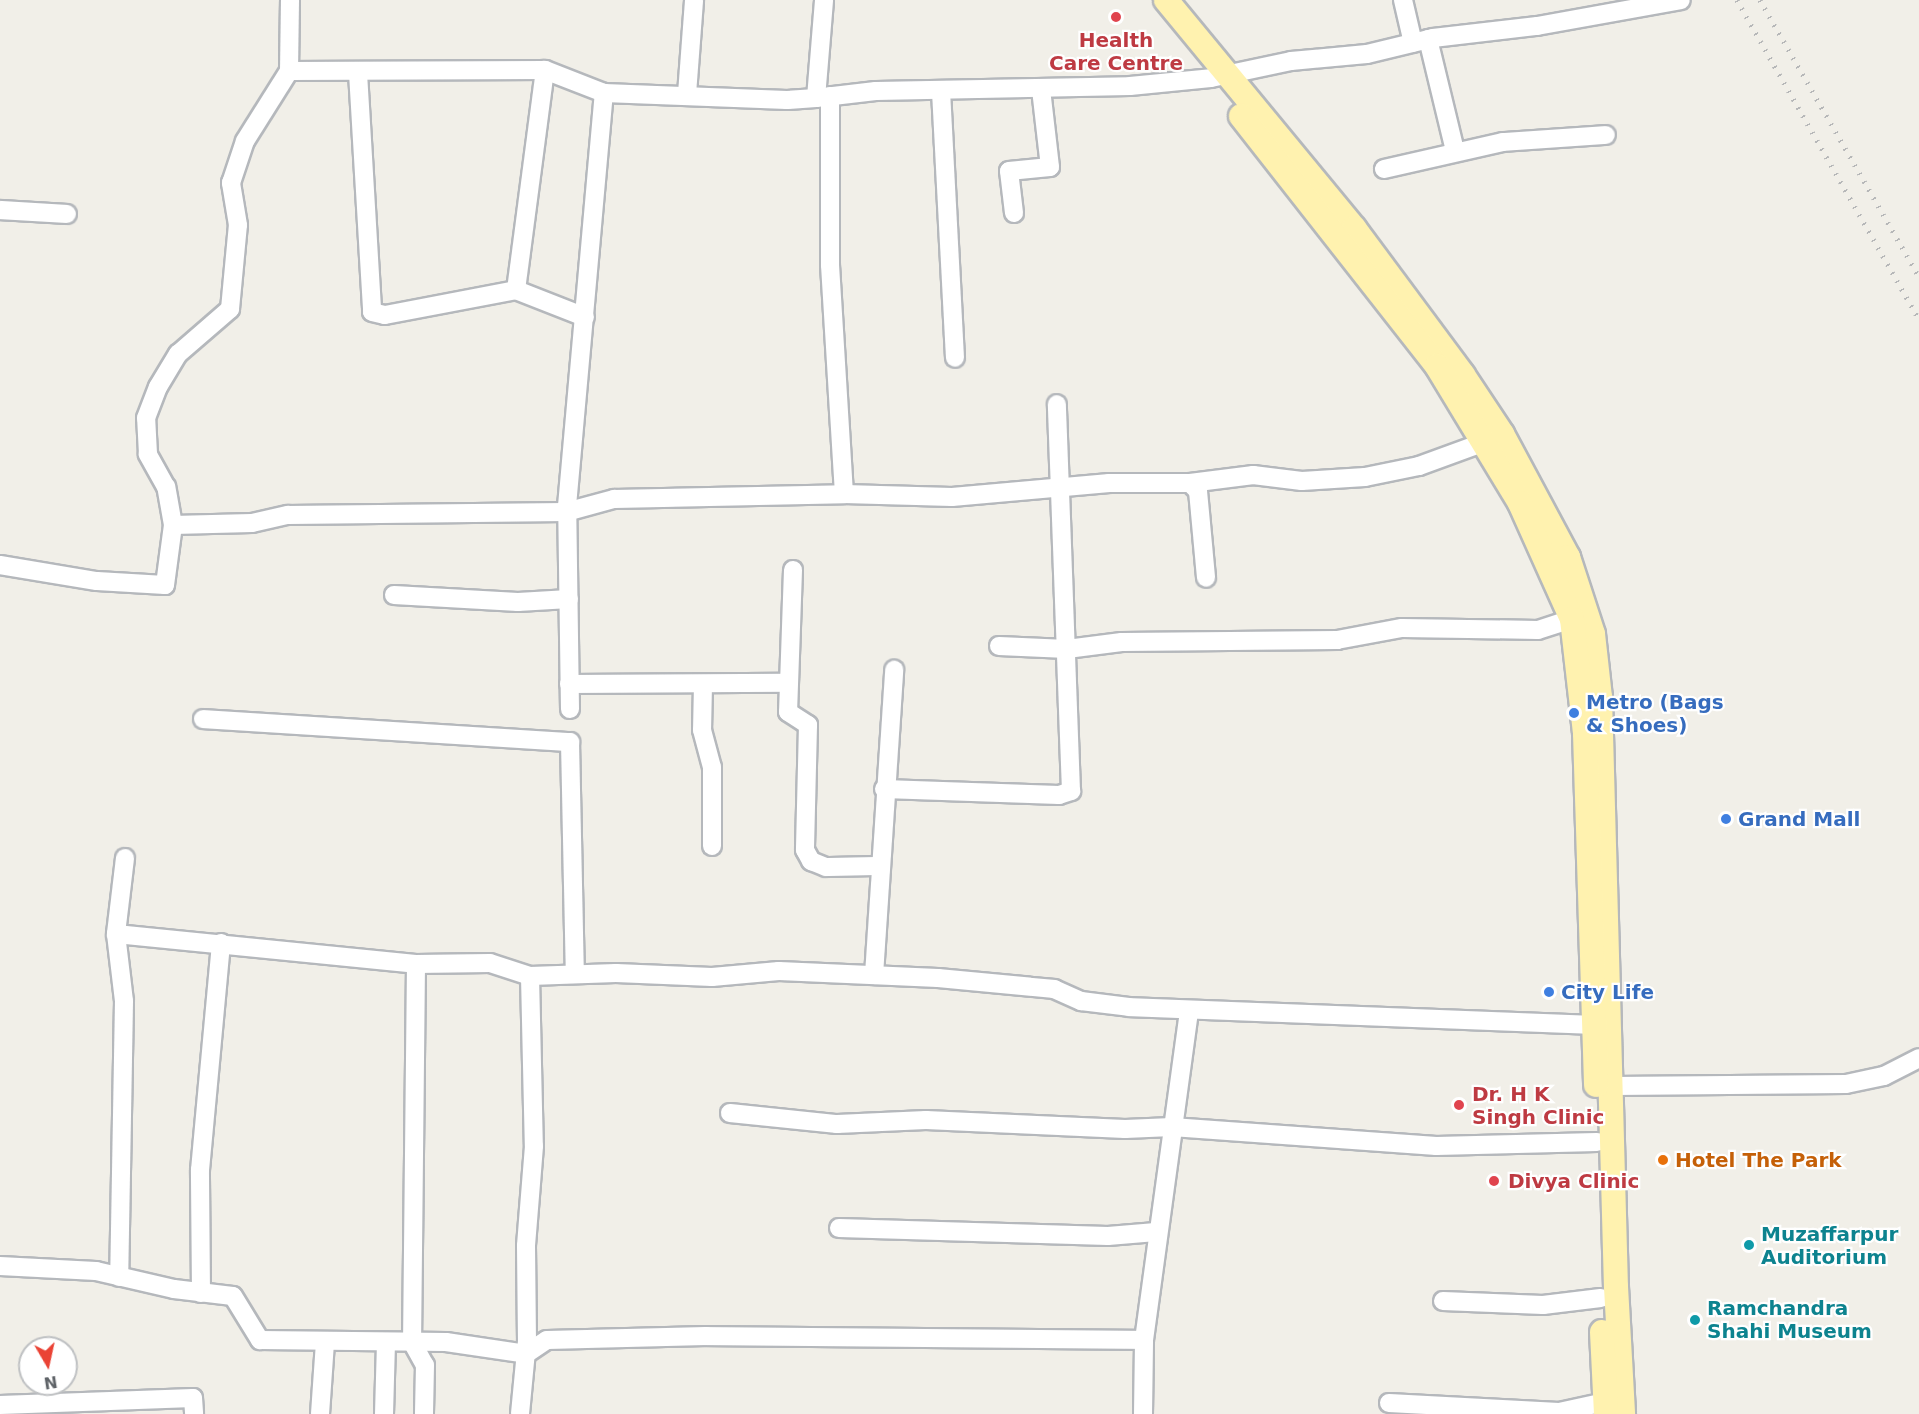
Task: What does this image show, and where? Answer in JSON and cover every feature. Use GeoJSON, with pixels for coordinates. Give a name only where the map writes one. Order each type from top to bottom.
{"type":"FeatureCollection","features":[{"type":"Feature","properties":{"kind":"main road"},"geometry":{"type":"LineString","coordinates":[[1148,0],[1354,228],[1463,375],[1502,434],[1568,557],[1593,634],[1600,697],[1613,1086],[1616,1287],[1611,1410]]}},
{"type":"Feature","properties":{"kind":"main road"},"geometry":{"type":"LineString","coordinates":[[1166,0],[1218,75],[1437,366],[1485,442],[1530,522],[1572,619],[1585,733],[1601,1298],[1611,1410]]}},
{"type":"Feature","properties":{"kind":"street"},"geometry":{"type":"LineString","coordinates":[[0,566],[97,581],[165,585],[173,525],[166,487],[148,454],[146,418],[158,387],[178,354],[230,309],[238,225],[231,183],[245,141],[289,71],[290,0]]}},
{"type":"Feature","properties":{"kind":"street"},"geometry":{"type":"LineString","coordinates":[[687,94],[694,0]]}},
{"type":"Feature","properties":{"kind":"street"},"geometry":{"type":"LineString","coordinates":[[824,0],[823,97],[830,265],[844,494]]}},
{"type":"Feature","properties":{"kind":"street"},"geometry":{"type":"LineString","coordinates":[[1403,0],[1421,41],[1455,151]]}},
{"type":"Feature","properties":{"kind":"street"},"geometry":{"type":"LineString","coordinates":[[289,71],[358,73],[545,70],[604,93],[823,97],[876,91],[1041,89],[1218,75],[1367,54],[1421,41],[1572,21],[1681,0]]}},
{"type":"Feature","properties":{"kind":"street"},"geometry":{"type":"LineString","coordinates":[[516,290],[545,70]]}},
{"type":"Feature","properties":{"kind":"street"},"geometry":{"type":"LineString","coordinates":[[358,73],[372,312],[385,315],[516,290],[585,317]]}},
{"type":"Feature","properties":{"kind":"street"},"geometry":{"type":"LineString","coordinates":[[1014,213],[1010,171],[1050,167],[1041,89]]}},
{"type":"Feature","properties":{"kind":"street"},"geometry":{"type":"LineString","coordinates":[[941,91],[956,358]]}},
{"type":"Feature","properties":{"kind":"street"},"geometry":{"type":"LineString","coordinates":[[570,709],[567,512],[604,93]]}},
{"type":"Feature","properties":{"kind":"street"},"geometry":{"type":"LineString","coordinates":[[1384,169],[1455,151],[1503,142],[1606,135]]}},
{"type":"Feature","properties":{"kind":"street"},"geometry":{"type":"LineString","coordinates":[[0,210],[67,214]]}},
{"type":"Feature","properties":{"kind":"street"},"geometry":{"type":"LineString","coordinates":[[884,789],[1059,795],[1071,791],[1068,649],[1058,489],[1057,404]]}},
{"type":"Feature","properties":{"kind":"street"},"geometry":{"type":"LineString","coordinates":[[173,525],[252,523],[288,515],[567,512],[614,499],[844,494],[952,497],[1109,483],[1190,483],[1253,475],[1302,481],[1365,477],[1419,466],[1485,442]]}},
{"type":"Feature","properties":{"kind":"street"},"geometry":{"type":"LineString","coordinates":[[1190,483],[1198,491],[1206,578]]}},
{"type":"Feature","properties":{"kind":"street"},"geometry":{"type":"LineString","coordinates":[[793,570],[788,712],[808,725],[805,850],[811,861],[826,867],[879,867]]}},
{"type":"Feature","properties":{"kind":"street"},"geometry":{"type":"LineString","coordinates":[[394,595],[518,602],[569,599]]}},
{"type":"Feature","properties":{"kind":"street"},"geometry":{"type":"LineString","coordinates":[[999,646],[1068,649],[1122,642],[1337,640],[1402,628],[1499,632],[1538,630],[1572,619]]}},
{"type":"Feature","properties":{"kind":"street"},"geometry":{"type":"LineString","coordinates":[[874,975],[884,789],[894,670]]}},
{"type":"Feature","properties":{"kind":"street"},"geometry":{"type":"LineString","coordinates":[[569,684],[788,683]]}},
{"type":"Feature","properties":{"kind":"street"},"geometry":{"type":"LineString","coordinates":[[703,684],[702,730],[712,767],[712,846]]}},
{"type":"Feature","properties":{"kind":"street"},"geometry":{"type":"LineString","coordinates":[[203,719],[570,742],[575,974]]}},
{"type":"Feature","properties":{"kind":"street"},"geometry":{"type":"LineString","coordinates":[[118,1276],[124,1001],[116,934],[125,858]]}},
{"type":"Feature","properties":{"kind":"street"},"geometry":{"type":"LineString","coordinates":[[116,934],[416,964],[490,963],[530,976],[575,974],[712,977],[779,971],[874,975],[1054,988],[1081,1001],[1189,1010],[1593,1024]]}},
{"type":"Feature","properties":{"kind":"street"},"geometry":{"type":"LineString","coordinates":[[201,1293],[200,1170],[221,943]]}},
{"type":"Feature","properties":{"kind":"street"},"geometry":{"type":"LineString","coordinates":[[416,964],[412,1342],[425,1365],[424,1414]]}},
{"type":"Feature","properties":{"kind":"street"},"geometry":{"type":"LineString","coordinates":[[520,1414],[526,1354],[525,1246],[534,1146],[530,976]]}},
{"type":"Feature","properties":{"kind":"street"},"geometry":{"type":"LineString","coordinates":[[1143,1414],[1144,1340],[1156,1232],[1189,1010]]}},
{"type":"Feature","properties":{"kind":"street"},"geometry":{"type":"LineString","coordinates":[[1613,1086],[1846,1084],[1884,1076],[1919,1058]]}},
{"type":"Feature","properties":{"kind":"street"},"geometry":{"type":"LineString","coordinates":[[730,1113],[837,1124],[926,1120],[1125,1129],[1172,1127],[1436,1146],[1597,1142]]}},
{"type":"Feature","properties":{"kind":"street"},"geometry":{"type":"LineString","coordinates":[[839,1228],[1108,1236],[1156,1232]]}},
{"type":"Feature","properties":{"kind":"street"},"geometry":{"type":"LineString","coordinates":[[0,1266],[96,1271],[201,1293],[233,1296],[260,1340],[446,1342],[526,1354],[547,1340],[706,1336],[1144,1340]]}},
{"type":"Feature","properties":{"kind":"street"},"geometry":{"type":"LineString","coordinates":[[1443,1301],[1543,1305],[1601,1298]]}},
{"type":"Feature","properties":{"kind":"street"},"geometry":{"type":"LineString","coordinates":[[320,1414],[326,1342]]}},
{"type":"Feature","properties":{"kind":"street"},"geometry":{"type":"LineString","coordinates":[[384,1414],[386,1342]]}},
{"type":"Feature","properties":{"kind":"street"},"geometry":{"type":"LineString","coordinates":[[0,1405],[193,1398],[194,1414]]}},
{"type":"Feature","properties":{"kind":"street"},"geometry":{"type":"LineString","coordinates":[[1389,1403],[1558,1412],[1611,1410]]}},
{"type":"Feature","properties":{"kind":"railway"},"geometry":{"type":"LineString","coordinates":[[1737,0],[1919,319]]}},
{"type":"Feature","properties":{"kind":"railway"},"geometry":{"type":"LineString","coordinates":[[1760,0],[1919,276]]}},
{"type":"Feature","properties":{"kind":"place","name":"Health Care Centre"},"geometry":{"type":"Point","coordinates":[1116,17]}},
{"type":"Feature","properties":{"kind":"place","name":"Metro (Bags & Shoes)"},"geometry":{"type":"Point","coordinates":[1574,713]}},
{"type":"Feature","properties":{"kind":"place","name":"Grand Mall"},"geometry":{"type":"Point","coordinates":[1726,819]}},
{"type":"Feature","properties":{"kind":"place","name":"City Life"},"geometry":{"type":"Point","coordinates":[1549,992]}},
{"type":"Feature","properties":{"kind":"place","name":"Dr. H K Singh Clinic"},"geometry":{"type":"Point","coordinates":[1459,1105]}},
{"type":"Feature","properties":{"kind":"place","name":"Hotel The Park"},"geometry":{"type":"Point","coordinates":[1663,1160]}},
{"type":"Feature","properties":{"kind":"place","name":"Divya Clinic"},"geometry":{"type":"Point","coordinates":[1494,1181]}},
{"type":"Feature","properties":{"kind":"place","name":"Muzaffarpur Auditorium"},"geometry":{"type":"Point","coordinates":[1749,1245]}},
{"type":"Feature","properties":{"kind":"place","name":"Ramchandra Shahi Museum"},"geometry":{"type":"Point","coordinates":[1695,1320]}}]}
